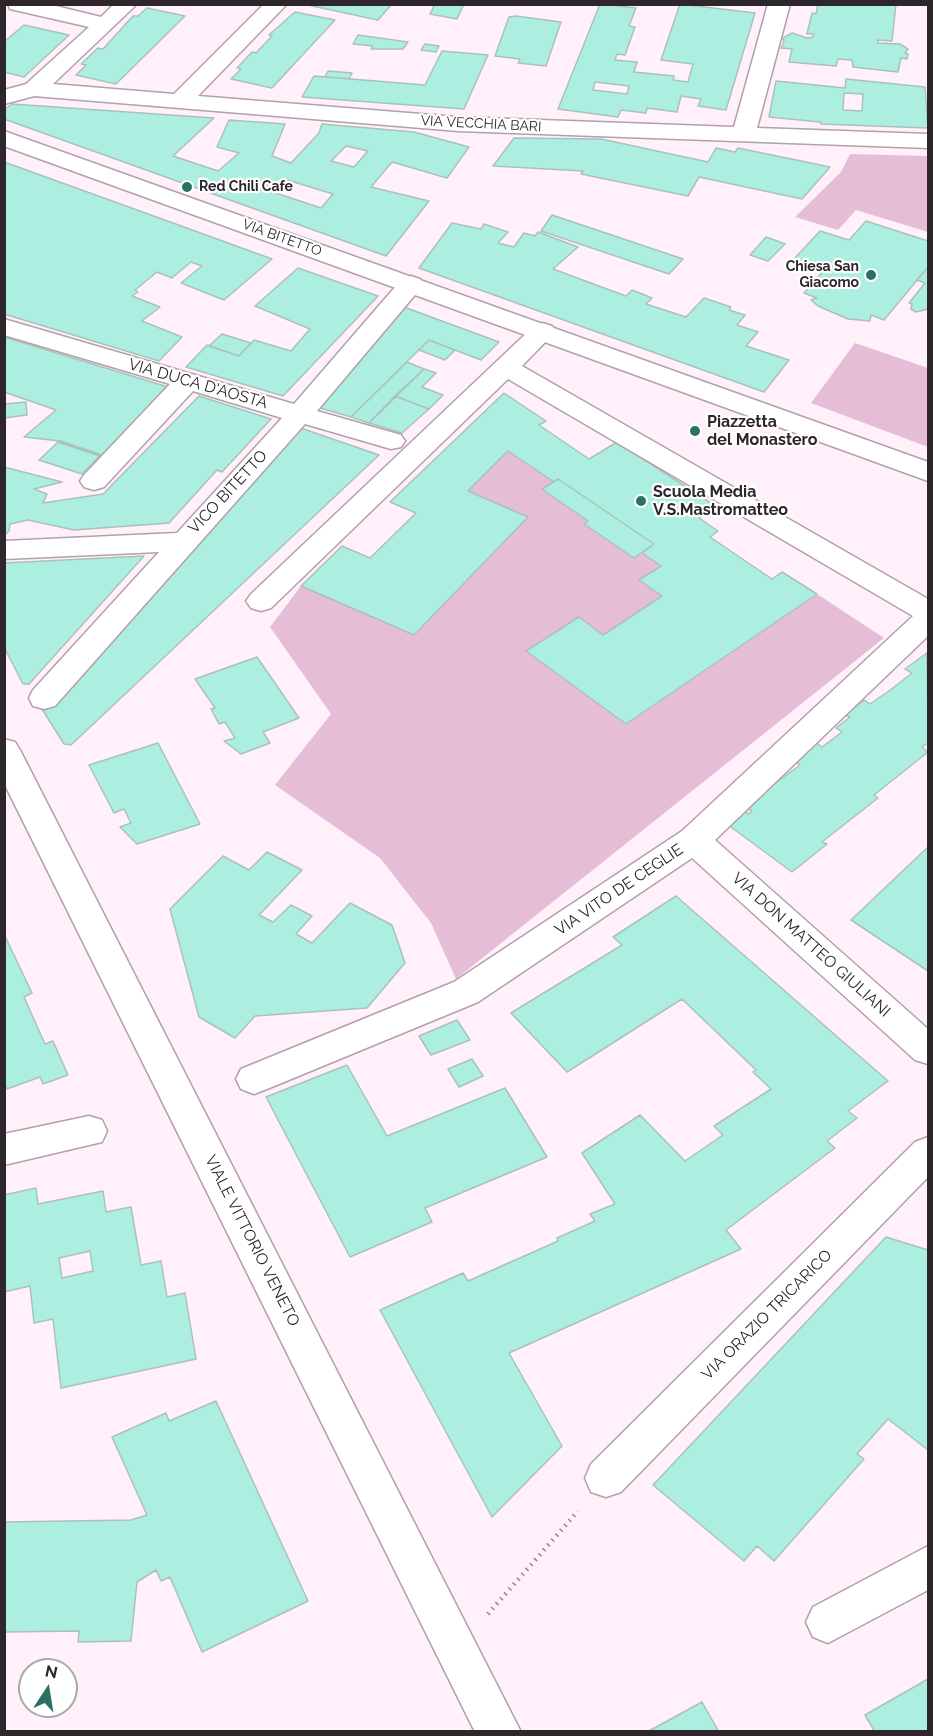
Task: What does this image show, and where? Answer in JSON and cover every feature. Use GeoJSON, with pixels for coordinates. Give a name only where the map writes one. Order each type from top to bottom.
{"type":"FeatureCollection","features":[{"type":"Feature","properties":{"kind":"street"},"geometry":{"type":"LineString","coordinates":[[18,4],[105,24]]}},
{"type":"Feature","properties":{"kind":"street"},"geometry":{"type":"LineString","coordinates":[[4,97],[34,89],[127,4]]}},
{"type":"Feature","properties":{"kind":"street"},"geometry":{"type":"LineString","coordinates":[[180,101],[277,4]]}},
{"type":"Feature","properties":{"kind":"street"},"geometry":{"type":"LineString","coordinates":[[744,134],[779,4]]}},
{"type":"Feature","properties":{"kind":"street","name":"VIA VECCHIA BARI"},"geometry":{"type":"LineString","coordinates":[[4,86],[458,124],[928,141]]}},
{"type":"Feature","properties":{"kind":"street","name":"VIA BITETTO"},"geometry":{"type":"LineString","coordinates":[[10,142],[543,331],[928,472]]}},
{"type":"Feature","properties":{"kind":"street","name":"VICO BITETTO"},"geometry":{"type":"LineString","coordinates":[[44,698],[300,414],[411,284]]}},
{"type":"Feature","properties":{"kind":"street","name":"VIA DUCA D'AOSTA"},"geometry":{"type":"LineString","coordinates":[[4,327],[391,441]]}},
{"type":"Feature","properties":{"kind":"street"},"geometry":{"type":"LineString","coordinates":[[261,601],[507,368],[543,331]]}},
{"type":"Feature","properties":{"kind":"street"},"geometry":{"type":"LineString","coordinates":[[507,368],[928,612]]}},
{"type":"Feature","properties":{"kind":"street"},"geometry":{"type":"LineString","coordinates":[[94,481],[188,381]]}},
{"type":"Feature","properties":{"kind":"street"},"geometry":{"type":"LineString","coordinates":[[4,550],[182,543]]}},
{"type":"Feature","properties":{"kind":"street","name":"VIA VITO DE CEGLIE"},"geometry":{"type":"LineString","coordinates":[[254,1079],[466,992],[694,840],[928,619]]}},
{"type":"Feature","properties":{"kind":"street","name":"VIALE VITTORIO VENETO"},"geometry":{"type":"LineString","coordinates":[[4,750],[499,1731]]}},
{"type":"Feature","properties":{"kind":"street","name":"VIA DON MATTEO GIULIANI"},"geometry":{"type":"LineString","coordinates":[[694,840],[928,1050]]}},
{"type":"Feature","properties":{"kind":"street"},"geometry":{"type":"LineString","coordinates":[[4,1150],[89,1131]]}},
{"type":"Feature","properties":{"kind":"street","name":"VIA ORAZIO TRICARICO"},"geometry":{"type":"LineString","coordinates":[[606,1478],[928,1153]]}},
{"type":"Feature","properties":{"kind":"street"},"geometry":{"type":"LineString","coordinates":[[828,1622],[928,1567]]}},
{"type":"Feature","properties":{"kind":"path"},"geometry":{"type":"LineString","coordinates":[[458,1649],[606,1478]]}},
{"type":"Feature","properties":{"kind":"shaded area"},"geometry":{"type":"Polygon","coordinates":[[[850,154],[928,156],[928,232],[856,210],[838,230],[795,217],[841,172],[850,154]]]}},
{"type":"Feature","properties":{"kind":"shaded area"},"geometry":{"type":"Polygon","coordinates":[[[855,343],[928,368],[928,447],[811,403],[855,343]]]}},
{"type":"Feature","properties":{"kind":"shaded area"},"geometry":{"type":"Polygon","coordinates":[[[508,451],[554,482],[543,489],[588,521],[584,524],[634,557],[642,553],[661,566],[639,580],[662,596],[603,635],[579,617],[527,650],[626,724],[817,594],[884,638],[456,979],[431,923],[380,858],[275,785],[331,714],[270,627],[301,586],[414,635],[528,517],[468,491],[508,451]]]}},
{"type":"Feature","properties":{"kind":"building"},"geometry":{"type":"Polygon","coordinates":[[[303,4],[392,4],[378,20],[303,4]]]}},
{"type":"Feature","properties":{"kind":"building"},"geometry":{"type":"Polygon","coordinates":[[[435,4],[464,4],[457,19],[430,14],[435,4]]]}},
{"type":"Feature","properties":{"kind":"building"},"geometry":{"type":"Polygon","coordinates":[[[600,4],[636,8],[629,26],[635,27],[625,55],[617,54],[615,60],[637,62],[634,72],[674,76],[673,80],[688,82],[693,64],[661,60],[680,4],[755,13],[726,110],[698,106],[701,99],[681,96],[677,112],[647,108],[646,113],[621,110],[618,117],[558,109],[600,4]],[[595,82],[593,90],[627,94],[629,86],[595,82]]]}},
{"type":"Feature","properties":{"kind":"building"},"geometry":{"type":"Polygon","coordinates":[[[818,4],[896,4],[892,41],[878,40],[878,43],[900,44],[908,49],[905,53],[908,54],[907,59],[901,58],[898,72],[853,67],[852,60],[838,59],[836,66],[789,62],[792,49],[781,48],[783,38],[792,33],[807,38],[813,37],[814,34],[807,34],[812,13],[816,14],[818,4]]]}},
{"type":"Feature","properties":{"kind":"building"},"geometry":{"type":"Polygon","coordinates":[[[147,8],[185,16],[116,84],[76,75],[86,65],[81,64],[98,48],[103,49],[133,16],[138,16],[147,8]]]}},
{"type":"Feature","properties":{"kind":"building"},"geometry":{"type":"Polygon","coordinates":[[[295,12],[335,20],[272,88],[231,79],[241,69],[237,68],[252,52],[256,53],[272,36],[269,35],[295,12]]]}},
{"type":"Feature","properties":{"kind":"building"},"geometry":{"type":"Polygon","coordinates":[[[509,17],[561,22],[546,66],[518,63],[520,59],[495,56],[509,17]]]}},
{"type":"Feature","properties":{"kind":"building"},"geometry":{"type":"Polygon","coordinates":[[[24,25],[69,35],[24,77],[4,72],[4,42],[24,25]]]}},
{"type":"Feature","properties":{"kind":"building"},"geometry":{"type":"Polygon","coordinates":[[[358,35],[408,42],[403,49],[371,49],[373,46],[353,44],[358,35]]]}},
{"type":"Feature","properties":{"kind":"building"},"geometry":{"type":"Polygon","coordinates":[[[425,44],[439,46],[436,52],[421,50],[425,44]]]}},
{"type":"Feature","properties":{"kind":"building"},"geometry":{"type":"Polygon","coordinates":[[[442,51],[488,55],[464,109],[302,97],[314,76],[425,85],[442,51]]]}},
{"type":"Feature","properties":{"kind":"building"},"geometry":{"type":"Polygon","coordinates":[[[328,71],[352,73],[349,79],[325,77],[328,71]]]}},
{"type":"Feature","properties":{"kind":"building"},"geometry":{"type":"Polygon","coordinates":[[[846,79],[925,87],[928,128],[821,124],[820,122],[769,117],[776,81],[845,88],[846,79]],[[844,93],[843,110],[862,111],[863,94],[844,93]]]}},
{"type":"Feature","properties":{"kind":"building"},"geometry":{"type":"Polygon","coordinates":[[[12,104],[214,118],[173,156],[218,171],[239,153],[217,147],[229,120],[285,124],[272,156],[291,163],[319,133],[322,124],[414,132],[469,147],[447,178],[392,162],[371,187],[429,201],[386,256],[4,119],[4,110],[12,104]],[[346,146],[331,161],[354,167],[368,151],[346,146]],[[284,179],[275,187],[268,185],[264,189],[321,208],[333,194],[284,179]]]}},
{"type":"Feature","properties":{"kind":"building"},"geometry":{"type":"Polygon","coordinates":[[[514,138],[601,139],[708,162],[716,148],[735,152],[738,148],[830,167],[802,199],[699,177],[688,196],[581,174],[583,171],[493,166],[514,138]]]}},
{"type":"Feature","properties":{"kind":"building"},"geometry":{"type":"Polygon","coordinates":[[[7,163],[272,259],[224,300],[181,283],[202,266],[191,262],[172,278],[157,272],[135,290],[138,292],[132,296],[160,307],[142,321],[182,337],[159,361],[4,314],[4,166],[7,163]]]}},
{"type":"Feature","properties":{"kind":"building"},"geometry":{"type":"Polygon","coordinates":[[[552,215],[683,259],[669,274],[541,231],[552,215]]]}},
{"type":"Feature","properties":{"kind":"building","name":"Chiesa San Giacomo"},"geometry":{"type":"Polygon","coordinates":[[[866,221],[928,241],[928,267],[884,320],[871,315],[870,321],[848,319],[818,306],[811,300],[817,298],[804,293],[825,269],[794,259],[820,231],[849,240],[866,221]]]}},
{"type":"Feature","properties":{"kind":"building"},"geometry":{"type":"Polygon","coordinates":[[[452,223],[481,229],[484,224],[508,232],[498,243],[514,247],[524,233],[535,236],[538,232],[578,247],[553,269],[626,296],[632,290],[652,298],[646,304],[686,317],[704,298],[731,307],[729,310],[745,315],[737,325],[758,332],[746,346],[789,360],[764,392],[419,268],[452,223]]]}},
{"type":"Feature","properties":{"kind":"building"},"geometry":{"type":"Polygon","coordinates":[[[766,237],[785,244],[768,261],[750,255],[766,237]]]}},
{"type":"Feature","properties":{"kind":"building"},"geometry":{"type":"Polygon","coordinates":[[[928,267],[928,309],[916,312],[911,309],[912,304],[909,303],[925,283],[917,280],[928,267]]]}},
{"type":"Feature","properties":{"kind":"building"},"geometry":{"type":"Polygon","coordinates":[[[298,268],[378,296],[283,396],[186,367],[207,345],[239,356],[254,340],[291,351],[310,329],[255,306],[298,268]]]}},
{"type":"Feature","properties":{"kind":"building"},"geometry":{"type":"Polygon","coordinates":[[[404,307],[499,342],[481,360],[429,340],[351,417],[313,406],[404,307]]]}},
{"type":"Feature","properties":{"kind":"building"},"geometry":{"type":"Polygon","coordinates":[[[222,334],[251,343],[239,356],[209,346],[222,334]]]}},
{"type":"Feature","properties":{"kind":"building"},"geometry":{"type":"Polygon","coordinates":[[[4,337],[168,387],[102,455],[60,441],[24,437],[56,410],[4,392],[4,337]]]}},
{"type":"Feature","properties":{"kind":"building"},"geometry":{"type":"Polygon","coordinates":[[[429,340],[455,350],[445,360],[419,350],[429,340]]]}},
{"type":"Feature","properties":{"kind":"building"},"geometry":{"type":"Polygon","coordinates":[[[407,362],[424,369],[369,423],[351,417],[407,362]]]}},
{"type":"Feature","properties":{"kind":"building"},"geometry":{"type":"Polygon","coordinates":[[[424,369],[436,373],[422,387],[443,395],[429,409],[395,396],[424,369]]]}},
{"type":"Feature","properties":{"kind":"building"},"geometry":{"type":"Polygon","coordinates":[[[504,393],[546,421],[539,425],[589,459],[617,442],[717,507],[699,518],[718,531],[710,537],[772,579],[782,572],[817,594],[626,724],[526,651],[579,617],[603,635],[662,596],[639,580],[661,566],[642,553],[654,544],[558,479],[554,482],[508,451],[468,491],[528,517],[414,635],[301,586],[342,546],[370,558],[416,513],[390,502],[504,393]]]}},
{"type":"Feature","properties":{"kind":"building"},"geometry":{"type":"Polygon","coordinates":[[[199,396],[271,419],[222,472],[217,470],[169,523],[74,530],[28,520],[10,524],[9,531],[4,536],[4,467],[62,482],[34,489],[47,494],[43,503],[103,494],[199,396]]]}},
{"type":"Feature","properties":{"kind":"building"},"geometry":{"type":"Polygon","coordinates":[[[395,396],[429,409],[402,433],[369,423],[395,396]]]}},
{"type":"Feature","properties":{"kind":"building"},"geometry":{"type":"Polygon","coordinates":[[[26,402],[27,415],[4,418],[4,404],[26,402]]]}},
{"type":"Feature","properties":{"kind":"building"},"geometry":{"type":"Polygon","coordinates":[[[295,426],[379,455],[71,745],[64,744],[42,709],[295,426]]]}},
{"type":"Feature","properties":{"kind":"building"},"geometry":{"type":"Polygon","coordinates":[[[58,442],[100,456],[82,474],[39,460],[58,442]]]}},
{"type":"Feature","properties":{"kind":"building"},"geometry":{"type":"Polygon","coordinates":[[[558,479],[654,544],[634,558],[584,524],[588,521],[542,489],[558,479]]]}},
{"type":"Feature","properties":{"kind":"building"},"geometry":{"type":"Polygon","coordinates":[[[144,556],[29,684],[23,684],[4,647],[4,563],[144,556]]]}},
{"type":"Feature","properties":{"kind":"building"},"geometry":{"type":"Polygon","coordinates":[[[927,653],[928,743],[922,747],[928,752],[874,795],[878,798],[822,842],[827,844],[792,872],[724,822],[741,808],[749,814],[752,811],[739,803],[770,787],[800,765],[793,760],[817,743],[822,747],[842,732],[836,728],[850,717],[845,715],[864,700],[870,704],[893,688],[912,673],[905,669],[927,653]]]}},
{"type":"Feature","properties":{"kind":"building"},"geometry":{"type":"Polygon","coordinates":[[[257,657],[299,718],[263,732],[270,743],[241,754],[224,741],[235,738],[225,722],[219,724],[211,709],[215,708],[195,679],[257,657]]]}},
{"type":"Feature","properties":{"kind":"building"},"geometry":{"type":"Polygon","coordinates":[[[158,743],[200,824],[137,844],[120,827],[131,823],[124,809],[114,813],[89,765],[158,743]]]}},
{"type":"Feature","properties":{"kind":"building"},"geometry":{"type":"Polygon","coordinates":[[[928,847],[928,971],[851,920],[928,847]]]}},
{"type":"Feature","properties":{"kind":"building"},"geometry":{"type":"Polygon","coordinates":[[[267,852],[302,870],[259,915],[273,922],[291,905],[312,916],[296,934],[312,943],[350,903],[392,925],[405,963],[367,1008],[255,1016],[235,1038],[199,1017],[170,909],[223,856],[249,870],[267,852]]]}},
{"type":"Feature","properties":{"kind":"building"},"geometry":{"type":"Polygon","coordinates":[[[676,896],[888,1081],[848,1111],[857,1118],[827,1141],[835,1148],[726,1230],[741,1249],[509,1353],[562,1446],[492,1517],[380,1310],[463,1273],[468,1281],[558,1241],[557,1238],[595,1221],[590,1214],[615,1204],[582,1153],[640,1115],[685,1161],[723,1135],[714,1126],[771,1089],[753,1072],[756,1070],[682,999],[567,1072],[511,1013],[622,945],[613,937],[676,896]]]}},
{"type":"Feature","properties":{"kind":"building"},"geometry":{"type":"Polygon","coordinates":[[[4,934],[32,993],[24,997],[45,1044],[53,1041],[68,1075],[43,1084],[40,1077],[7,1089],[4,1083],[4,934]]]}},
{"type":"Feature","properties":{"kind":"building"},"geometry":{"type":"Polygon","coordinates":[[[457,1020],[470,1040],[431,1055],[419,1036],[457,1020]]]}},
{"type":"Feature","properties":{"kind":"building"},"geometry":{"type":"Polygon","coordinates":[[[472,1059],[483,1076],[459,1087],[448,1069],[472,1059]]]}},
{"type":"Feature","properties":{"kind":"building"},"geometry":{"type":"Polygon","coordinates":[[[347,1065],[387,1136],[505,1088],[547,1157],[425,1208],[432,1222],[350,1257],[266,1097],[347,1065]]]}},
{"type":"Feature","properties":{"kind":"building"},"geometry":{"type":"Polygon","coordinates":[[[36,1188],[38,1204],[103,1191],[106,1212],[131,1207],[141,1265],[161,1261],[167,1297],[185,1293],[196,1359],[61,1388],[53,1319],[34,1323],[30,1286],[4,1292],[4,1195],[36,1188]],[[90,1251],[59,1258],[62,1278],[93,1271],[90,1251]]]}},
{"type":"Feature","properties":{"kind":"building"},"geometry":{"type":"Polygon","coordinates":[[[886,1237],[928,1250],[928,1450],[888,1419],[857,1454],[864,1459],[774,1561],[757,1546],[744,1561],[653,1485],[886,1237]]]}},
{"type":"Feature","properties":{"kind":"building"},"geometry":{"type":"Polygon","coordinates":[[[216,1401],[308,1601],[202,1652],[170,1577],[161,1581],[156,1570],[137,1582],[131,1641],[78,1642],[79,1631],[4,1632],[4,1522],[131,1520],[147,1515],[112,1437],[166,1413],[169,1421],[216,1401]]]}},
{"type":"Feature","properties":{"kind":"building"},"geometry":{"type":"Polygon","coordinates":[[[928,1679],[928,1732],[875,1732],[865,1715],[928,1679]]]}},
{"type":"Feature","properties":{"kind":"building"},"geometry":{"type":"Polygon","coordinates":[[[702,1702],[719,1732],[647,1732],[702,1702]]]}},
{"type":"Feature","properties":{"kind":"place","name":"Red Chili Cafe"},"geometry":{"type":"Point","coordinates":[187,187]}},
{"type":"Feature","properties":{"kind":"place","name":"Chiesa San Giacomo"},"geometry":{"type":"Point","coordinates":[871,275]}},
{"type":"Feature","properties":{"kind":"place","name":"Piazzetta del Monastero"},"geometry":{"type":"Point","coordinates":[695,431]}},
{"type":"Feature","properties":{"kind":"place","name":"Scuola Media V.S.Mastromatteo"},"geometry":{"type":"Point","coordinates":[641,501]}}]}
